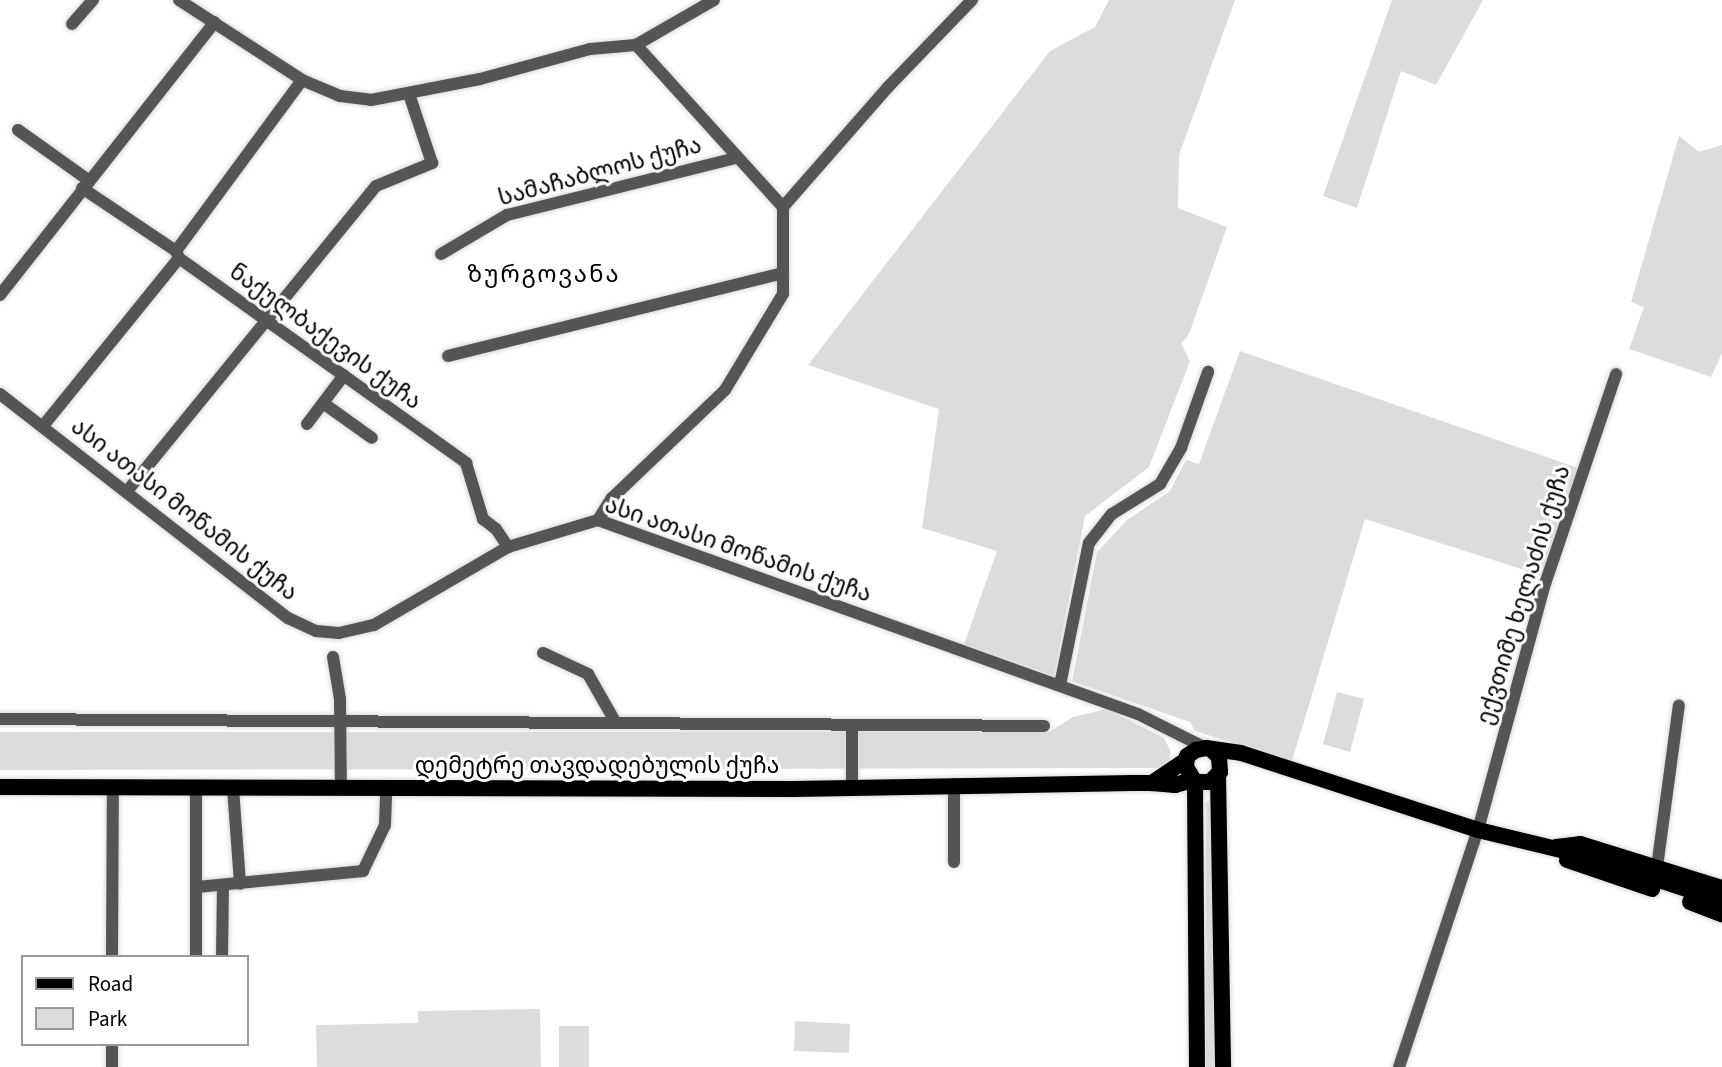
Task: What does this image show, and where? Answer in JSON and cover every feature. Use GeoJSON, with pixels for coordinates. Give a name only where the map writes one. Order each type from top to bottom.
{"type":"FeatureCollection","features":[{"type":"Feature","properties":{"kind":"main road"},"geometry":{"type":"LineString","coordinates":[[1208,749],[1219,757],[1220,772],[1223,1067]]}},
{"type":"Feature","properties":{"kind":"main road"},"geometry":{"type":"LineString","coordinates":[[1152,783],[1187,758],[1208,749],[1241,753],[1478,830],[1546,849],[1590,857],[1722,901]]}},
{"type":"Feature","properties":{"kind":"main road"},"geometry":{"type":"LineString","coordinates":[[1175,785],[1194,781],[1210,782],[1241,753]]}},
{"type":"Feature","properties":{"kind":"main road"},"geometry":{"type":"LineString","coordinates":[[1187,758],[1194,781],[1197,808],[1197,1067]]}},
{"type":"Feature","properties":{"kind":"main road"},"geometry":{"type":"LineString","coordinates":[[1175,785],[1197,808]]}},
{"type":"Feature","properties":{"kind":"main road","name":"დემეტრე თავდადებულის ქუჩა"},"geometry":{"type":"LineString","coordinates":[[0,788],[1175,785]]}},
{"type":"Feature","properties":{"kind":"main road"},"geometry":{"type":"LineString","coordinates":[[1546,849],[1580,844],[1722,888]]}},
{"type":"Feature","properties":{"kind":"main road"},"geometry":{"type":"LineString","coordinates":[[1546,849],[1578,865],[1722,914]]}},
{"type":"Feature","properties":{"kind":"street"},"geometry":{"type":"LineString","coordinates":[[72,24],[93,0]]}},
{"type":"Feature","properties":{"kind":"street"},"geometry":{"type":"LineString","coordinates":[[178,0],[302,80],[340,96],[389,99],[590,49],[636,45],[714,0]]}},
{"type":"Feature","properties":{"kind":"street"},"geometry":{"type":"LineString","coordinates":[[598,520],[612,498],[725,390],[783,294],[783,207],[888,87],[972,0]]}},
{"type":"Feature","properties":{"kind":"street"},"geometry":{"type":"LineString","coordinates":[[0,295],[215,22]]}},
{"type":"Feature","properties":{"kind":"street"},"geometry":{"type":"LineString","coordinates":[[636,45],[735,158],[783,207]]}},
{"type":"Feature","properties":{"kind":"street"},"geometry":{"type":"LineString","coordinates":[[43,426],[177,255],[302,80]]}},
{"type":"Feature","properties":{"kind":"street"},"geometry":{"type":"LineString","coordinates":[[128,490],[265,318],[376,186],[432,163],[409,94]]}},
{"type":"Feature","properties":{"kind":"street","name":"ნაქულბაქევის ქუჩა"},"geometry":{"type":"LineString","coordinates":[[18,130],[177,255],[466,463],[483,519],[496,529],[508,547]]}},
{"type":"Feature","properties":{"kind":"street","name":"სამაჩაბლოს ქუჩა"},"geometry":{"type":"LineString","coordinates":[[441,254],[507,215],[735,158]]}},
{"type":"Feature","properties":{"kind":"street"},"geometry":{"type":"LineString","coordinates":[[448,356],[783,273]]}},
{"type":"Feature","properties":{"kind":"street"},"geometry":{"type":"LineString","coordinates":[[1060,685],[1089,543],[1112,514],[1160,484],[1181,448],[1208,372]]}},
{"type":"Feature","properties":{"kind":"street","name":"ექვთიმე ხელაძის ქუჩა"},"geometry":{"type":"LineString","coordinates":[[1399,1067],[1478,830],[1543,590],[1616,374]]}},
{"type":"Feature","properties":{"kind":"street"},"geometry":{"type":"LineString","coordinates":[[307,424],[344,375]]}},
{"type":"Feature","properties":{"kind":"street","name":"ასი ათასი მოწამის ქუჩა"},"geometry":{"type":"LineString","coordinates":[[0,394],[128,490],[288,618],[316,631],[339,633],[374,625],[508,547],[598,520],[1060,685],[1170,730],[1208,749]]}},
{"type":"Feature","properties":{"kind":"street"},"geometry":{"type":"LineString","coordinates":[[323,403],[372,438]]}},
{"type":"Feature","properties":{"kind":"street"},"geometry":{"type":"LineString","coordinates":[[543,653],[588,674],[616,723]]}},
{"type":"Feature","properties":{"kind":"street"},"geometry":{"type":"LineString","coordinates":[[333,657],[340,721],[341,788]]}},
{"type":"Feature","properties":{"kind":"street"},"geometry":{"type":"LineString","coordinates":[[1657,867],[1679,705]]}},
{"type":"Feature","properties":{"kind":"street","name":"დემეტრე თავდადებულის ქუჩა"},"geometry":{"type":"LineString","coordinates":[[0,719],[1044,726]]}},
{"type":"Feature","properties":{"kind":"street"},"geometry":{"type":"LineString","coordinates":[[852,725],[852,787]]}},
{"type":"Feature","properties":{"kind":"street"},"geometry":{"type":"LineString","coordinates":[[1170,730],[1187,758]]}},
{"type":"Feature","properties":{"kind":"street"},"geometry":{"type":"LineString","coordinates":[[954,784],[954,862]]}},
{"type":"Feature","properties":{"kind":"street"},"geometry":{"type":"LineString","coordinates":[[112,955],[113,788]]}},
{"type":"Feature","properties":{"kind":"street"},"geometry":{"type":"LineString","coordinates":[[196,788],[196,955]]}},
{"type":"Feature","properties":{"kind":"street"},"geometry":{"type":"LineString","coordinates":[[233,788],[240,884]]}},
{"type":"Feature","properties":{"kind":"street"},"geometry":{"type":"LineString","coordinates":[[197,887],[363,871],[385,825],[386,788]]}},
{"type":"Feature","properties":{"kind":"street"},"geometry":{"type":"LineString","coordinates":[[222,955],[223,885]]}},
{"type":"Feature","properties":{"kind":"street"},"geometry":{"type":"LineString","coordinates":[[112,1046],[112,1067]]}},
{"type":"Feature","properties":{"kind":"green space"},"geometry":{"type":"Polygon","coordinates":[[[1109,0],[1235,0],[1179,155],[1178,208],[1227,227],[1189,334],[1181,344],[1190,361],[1149,467],[1085,516],[1054,676],[964,644],[997,551],[922,528],[939,409],[808,365],[1050,51],[1095,27],[1109,0]]]}},
{"type":"Feature","properties":{"kind":"green space"},"geometry":{"type":"Polygon","coordinates":[[[1392,0],[1483,0],[1436,85],[1401,71],[1357,208],[1323,196],[1392,0]]]}},
{"type":"Feature","properties":{"kind":"green space"},"geometry":{"type":"Polygon","coordinates":[[[1679,136],[1699,152],[1722,145],[1722,353],[1711,377],[1629,349],[1644,307],[1631,302],[1679,136]]]}},
{"type":"Feature","properties":{"kind":"green space"},"geometry":{"type":"Polygon","coordinates":[[[1240,351],[1578,468],[1543,576],[1365,519],[1292,761],[1195,731],[1190,722],[1072,681],[1097,552],[1127,520],[1170,491],[1186,460],[1199,464],[1240,351]]]}},
{"type":"Feature","properties":{"kind":"green space"},"geometry":{"type":"Polygon","coordinates":[[[1337,692],[1364,699],[1350,752],[1323,744],[1337,692]]]}},
{"type":"Feature","properties":{"kind":"green space"},"geometry":{"type":"Polygon","coordinates":[[[1107,709],[1164,738],[1171,752],[1167,768],[0,770],[0,732],[1049,732],[1073,717],[1107,709]]]}},
{"type":"Feature","properties":{"kind":"green space"},"geometry":{"type":"Polygon","coordinates":[[[1210,799],[1214,804],[1214,1067],[1206,1067],[1206,803],[1210,799]]]}},
{"type":"Feature","properties":{"kind":"green space"},"geometry":{"type":"Polygon","coordinates":[[[540,1009],[541,1067],[317,1067],[316,1025],[418,1023],[418,1011],[540,1009]]]}},
{"type":"Feature","properties":{"kind":"green space"},"geometry":{"type":"Polygon","coordinates":[[[795,1021],[850,1024],[849,1053],[794,1051],[795,1021]]]}},
{"type":"Feature","properties":{"kind":"green space"},"geometry":{"type":"Polygon","coordinates":[[[559,1026],[589,1026],[589,1067],[559,1067],[559,1026]]]}},
{"type":"Feature","properties":{"kind":"district","name":"ზურგოვანა"},"geometry":{"type":"Point","coordinates":[544,275]}}]}
